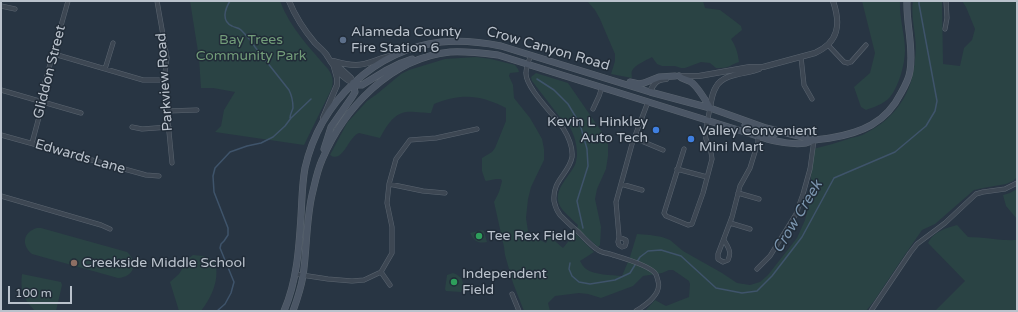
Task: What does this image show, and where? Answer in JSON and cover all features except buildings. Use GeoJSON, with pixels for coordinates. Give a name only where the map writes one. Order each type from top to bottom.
{"type":"FeatureCollection","features":[{"type":"Feature","properties":{"kind":"main road","name":"Crow Canyon Road"},"geometry":{"type":"LineString","coordinates":[[293,311],[303,276],[309,214],[321,161],[343,121],[355,106],[377,84],[408,64],[427,57],[450,52],[474,52],[498,56],[758,136],[786,143],[807,143],[814,140],[845,135],[869,127],[882,119],[896,104],[910,72],[911,63],[906,10],[907,1]]}},
{"type":"Feature","properties":{"kind":"main road","name":"Crow Canyon Road"},"geometry":{"type":"LineString","coordinates":[[284,311],[292,289],[299,249],[302,189],[305,168],[320,127],[334,104],[352,84],[375,66],[410,49],[432,44],[468,41],[501,46],[650,92],[710,108],[766,128],[814,140]]}},
{"type":"Feature","properties":{"kind":"main road"},"geometry":{"type":"LineString","coordinates":[[352,84],[362,85],[401,62],[417,57],[427,57]]}},
{"type":"Feature","properties":{"kind":"main road"},"geometry":{"type":"LineString","coordinates":[[613,80],[638,84],[659,77],[677,76],[693,84],[710,108]]}},
{"type":"Feature","properties":{"kind":"main road"},"geometry":{"type":"LineString","coordinates":[[321,161],[331,127],[355,92],[352,84]]}},
{"type":"Feature","properties":{"kind":"main road"},"geometry":{"type":"LineString","coordinates":[[648,102],[650,92]]}},
{"type":"Feature","properties":{"kind":"main road"},"geometry":{"type":"LineString","coordinates":[[738,118],[742,123],[753,127],[758,136],[765,132],[788,136],[796,135]]}},
{"type":"Feature","properties":{"kind":"street","name":"Gliddon Street"},"geometry":{"type":"LineString","coordinates":[[32,143],[43,102],[45,82],[68,1]]}},
{"type":"Feature","properties":{"kind":"street","name":"Parkview Road"},"geometry":{"type":"LineString","coordinates":[[157,1],[167,58],[164,80],[172,163]]}},
{"type":"Feature","properties":{"kind":"street"},"geometry":{"type":"LineString","coordinates":[[289,1],[301,23],[315,43],[332,62],[350,78],[352,84]]}},
{"type":"Feature","properties":{"kind":"street"},"geometry":{"type":"LineString","coordinates":[[650,92],[655,83],[664,79],[670,79],[677,76],[699,76],[763,67],[823,50],[835,36],[837,22],[836,10],[833,1]]}},
{"type":"Feature","properties":{"kind":"street"},"geometry":{"type":"LineString","coordinates":[[945,29],[947,18],[946,1]]}},
{"type":"Feature","properties":{"kind":"street"},"geometry":{"type":"LineString","coordinates":[[1,6],[15,9]]}},
{"type":"Feature","properties":{"kind":"street"},"geometry":{"type":"LineString","coordinates":[[106,69],[112,43]]}},
{"type":"Feature","properties":{"kind":"street"},"geometry":{"type":"LineString","coordinates":[[828,45],[844,62],[851,62],[866,45]]}},
{"type":"Feature","properties":{"kind":"street"},"geometry":{"type":"LineString","coordinates":[[54,54],[143,80],[164,80]]}},
{"type":"Feature","properties":{"kind":"street"},"geometry":{"type":"LineString","coordinates":[[332,62],[356,65],[369,63],[396,55]]}},
{"type":"Feature","properties":{"kind":"street"},"geometry":{"type":"LineString","coordinates":[[531,55],[526,73],[526,79],[563,128],[572,147],[572,158],[557,184],[554,193],[554,203],[558,213],[599,251],[652,269],[656,274],[659,283],[658,292],[645,305],[636,311]]}},
{"type":"Feature","properties":{"kind":"street"},"geometry":{"type":"LineString","coordinates":[[801,57],[804,85],[812,99]]}},
{"type":"Feature","properties":{"kind":"street"},"geometry":{"type":"LineString","coordinates":[[320,127],[337,85],[337,78],[332,62]]}},
{"type":"Feature","properties":{"kind":"street"},"geometry":{"type":"LineString","coordinates":[[684,149],[664,213],[666,216],[688,225],[692,224],[703,193],[712,156],[705,134],[715,87],[722,79],[758,70],[763,67]]}},
{"type":"Feature","properties":{"kind":"street"},"geometry":{"type":"LineString","coordinates":[[593,109],[602,87]]}},
{"type":"Feature","properties":{"kind":"street"},"geometry":{"type":"LineString","coordinates":[[1,90],[81,113]]}},
{"type":"Feature","properties":{"kind":"street"},"geometry":{"type":"LineString","coordinates":[[619,237],[616,202],[634,138],[648,102]]}},
{"type":"Feature","properties":{"kind":"street"},"geometry":{"type":"LineString","coordinates":[[167,111],[197,110]]}},
{"type":"Feature","properties":{"kind":"street"},"geometry":{"type":"LineString","coordinates":[[132,127],[142,129],[168,127]]}},
{"type":"Feature","properties":{"kind":"street"},"geometry":{"type":"LineString","coordinates":[[295,274],[352,281],[364,280],[380,272],[392,253],[392,227],[387,203],[389,184],[396,159],[410,140],[436,138],[477,128]]}},
{"type":"Feature","properties":{"kind":"street","name":"Edwards Lane"},"geometry":{"type":"LineString","coordinates":[[1,134],[146,175],[159,176]]}},
{"type":"Feature","properties":{"kind":"street"},"geometry":{"type":"LineString","coordinates":[[724,240],[730,250],[730,257],[728,260],[723,262],[720,261],[718,256],[730,223],[738,193],[750,168],[758,142],[758,136]]}},
{"type":"Feature","properties":{"kind":"street"},"geometry":{"type":"LineString","coordinates":[[634,138],[663,150]]}},
{"type":"Feature","properties":{"kind":"street"},"geometry":{"type":"LineString","coordinates":[[757,269],[770,256],[796,214],[810,169],[814,140]]}},
{"type":"Feature","properties":{"kind":"street"},"geometry":{"type":"LineString","coordinates":[[677,169],[707,177]]}},
{"type":"Feature","properties":{"kind":"street"},"geometry":{"type":"LineString","coordinates":[[871,311],[917,244],[945,223],[976,194],[1005,189],[1017,183]]}},
{"type":"Feature","properties":{"kind":"street"},"geometry":{"type":"LineString","coordinates":[[389,184],[423,191],[445,193]]}},
{"type":"Feature","properties":{"kind":"street"},"geometry":{"type":"LineString","coordinates":[[621,184],[642,190]]}},
{"type":"Feature","properties":{"kind":"street"},"geometry":{"type":"LineString","coordinates":[[738,193],[759,199]]}},
{"type":"Feature","properties":{"kind":"street"},"geometry":{"type":"LineString","coordinates":[[1,196],[101,225],[110,229]]}},
{"type":"Feature","properties":{"kind":"street"},"geometry":{"type":"LineString","coordinates":[[730,223],[750,229]]}},
{"type":"Feature","properties":{"kind":"street"},"geometry":{"type":"LineString","coordinates":[[380,272],[390,285]]}},
{"type":"Feature","properties":{"kind":"street"},"geometry":{"type":"LineString","coordinates":[[512,294],[519,311]]}},
{"type":"Feature","properties":{"kind":"green space","name":"Bay Trees Community Park"},"geometry":{"type":"Polygon","coordinates":[[[190,1],[280,1],[295,29],[328,69],[332,79],[331,90],[304,145],[215,132],[221,126],[224,110],[235,92],[213,88],[201,88],[199,58],[190,1]]]}},
{"type":"Feature","properties":{"kind":"green space"},"geometry":{"type":"Polygon","coordinates":[[[587,1],[703,1],[705,8],[720,10],[741,26],[742,30],[731,39],[739,62],[723,68],[716,68],[710,63],[701,62],[681,68],[675,66],[662,66],[657,64],[652,57],[633,69],[632,78],[611,74],[615,61],[615,54],[600,19],[595,10],[587,1]]]}},
{"type":"Feature","properties":{"kind":"green space"},"geometry":{"type":"Polygon","coordinates":[[[862,1],[900,1],[900,14],[905,50],[901,75],[890,97],[885,102],[866,110],[861,107],[854,87],[870,73],[875,53],[862,1]]]}},
{"type":"Feature","properties":{"kind":"green space"},"geometry":{"type":"Polygon","coordinates":[[[913,1],[942,1],[943,64],[960,66],[964,48],[972,40],[975,29],[962,1],[1017,1],[1017,177],[1013,181],[1006,184],[974,190],[935,224],[922,230],[866,311],[645,311],[655,300],[666,306],[689,297],[689,281],[673,270],[669,270],[662,273],[643,276],[633,286],[601,298],[579,293],[555,296],[548,303],[550,311],[524,311],[513,283],[505,255],[494,202],[502,181],[501,179],[496,179],[486,181],[482,171],[482,158],[492,152],[495,148],[506,121],[506,108],[488,100],[471,97],[453,98],[434,104],[431,113],[401,113],[390,122],[380,138],[359,133],[355,135],[342,153],[335,157],[330,155],[347,123],[367,101],[401,74],[409,70],[445,59],[476,57],[515,65],[519,72],[510,73],[509,76],[513,85],[514,98],[530,118],[542,139],[544,149],[544,160],[531,187],[528,199],[526,218],[530,235],[546,243],[549,236],[563,248],[575,233],[594,252],[580,261],[585,268],[598,274],[622,276],[637,234],[662,237],[670,240],[683,251],[737,283],[750,285],[760,282],[768,275],[797,238],[805,220],[809,204],[813,149],[864,134],[877,127],[894,112],[907,93],[914,71],[916,42],[912,15],[913,1]]]}},
{"type":"Feature","properties":{"kind":"green space"},"geometry":{"type":"Polygon","coordinates":[[[536,73],[568,83],[608,141],[606,169],[597,189],[595,199],[601,227],[600,245],[598,247],[577,228],[578,225],[560,207],[558,198],[559,193],[576,162],[576,145],[573,133],[566,120],[562,120],[532,81],[531,77],[536,73]]]}},
{"type":"Feature","properties":{"kind":"green space"},"geometry":{"type":"Polygon","coordinates":[[[1017,189],[1017,219],[1006,206],[1003,195],[1017,189]]]}},
{"type":"Feature","properties":{"kind":"green space"},"geometry":{"type":"Polygon","coordinates":[[[957,225],[968,237],[1017,240],[1017,311],[935,311],[965,281],[928,243],[936,233],[957,225]]]}},
{"type":"Feature","properties":{"kind":"green space"},"geometry":{"type":"Polygon","coordinates":[[[37,228],[127,252],[133,261],[133,269],[128,275],[118,278],[32,254],[26,247],[25,239],[29,232],[37,228]]]}},
{"type":"Feature","properties":{"kind":"green space","name":"Tee Rex Field"},"geometry":{"type":"Polygon","coordinates":[[[482,230],[484,231],[487,242],[481,243],[473,238],[470,233],[482,230]]]}},
{"type":"Feature","properties":{"kind":"green space"},"geometry":{"type":"Polygon","coordinates":[[[193,255],[204,256],[214,260],[216,266],[216,280],[209,300],[201,311],[179,311],[170,282],[179,274],[189,258],[193,255]]]}},
{"type":"Feature","properties":{"kind":"green space","name":"Independent Field"},"geometry":{"type":"Polygon","coordinates":[[[453,273],[459,276],[462,280],[463,286],[461,292],[446,291],[445,289],[447,275],[453,273]]]}},
{"type":"Feature","properties":{"kind":"green space"},"geometry":{"type":"Polygon","coordinates":[[[22,274],[61,282],[62,285],[56,311],[35,311],[31,307],[23,294],[22,274]]]}},
{"type":"Feature","properties":{"kind":"waterway"},"geometry":{"type":"LineString","coordinates":[[230,1],[225,15],[226,21],[232,26],[240,29],[289,90],[292,96],[293,105],[290,118]]}},
{"type":"Feature","properties":{"kind":"waterway","name":"Crow Creek"},"geometry":{"type":"LineString","coordinates":[[570,263],[569,269],[572,276],[579,282],[590,284],[615,280],[630,273],[640,257],[648,251],[661,250],[681,256],[716,288],[742,293],[757,291],[772,276],[802,237],[834,178],[895,152],[926,126],[935,111],[937,101],[919,1]]}},
{"type":"Feature","properties":{"kind":"waterway","name":"Crow Creek"},"geometry":{"type":"LineString","coordinates":[[537,79],[554,90],[568,104],[580,124],[587,149],[588,166],[577,201],[583,228]]}},
{"type":"Feature","properties":{"kind":"waterway","name":"Crow Creek"},"geometry":{"type":"LineString","coordinates":[[217,311],[225,304],[231,293],[234,282],[220,248],[221,244],[228,235],[228,228],[214,192],[213,176],[215,168],[230,152],[261,143],[273,137],[311,99]]}},
{"type":"Feature","properties":{"kind":"place","name":"Alameda County Fire Station 6"},"geometry":{"type":"Point","coordinates":[343,40]}},
{"type":"Feature","properties":{"kind":"place","name":"Kevin L Hinkley Auto Tech"},"geometry":{"type":"Point","coordinates":[656,130]}},
{"type":"Feature","properties":{"kind":"place","name":"Valley Convenient Mini Mart"},"geometry":{"type":"Point","coordinates":[691,139]}},
{"type":"Feature","properties":{"kind":"place","name":"Tee Rex Field"},"geometry":{"type":"Point","coordinates":[479,236]}},
{"type":"Feature","properties":{"kind":"place","name":"Creekside Middle School"},"geometry":{"type":"Point","coordinates":[74,263]}},
{"type":"Feature","properties":{"kind":"place","name":"Independent Field"},"geometry":{"type":"Point","coordinates":[454,282]}}]}
